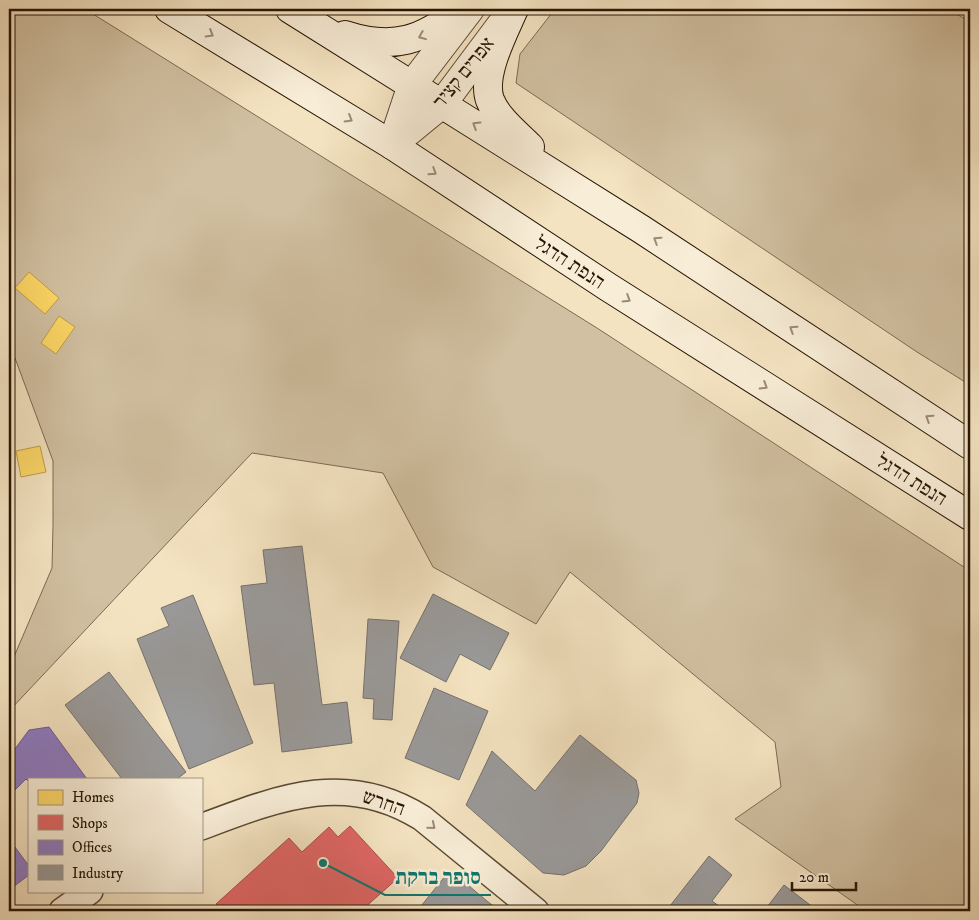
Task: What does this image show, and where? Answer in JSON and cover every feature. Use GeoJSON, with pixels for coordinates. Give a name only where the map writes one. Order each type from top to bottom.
{"type":"FeatureCollection","features":[{"type":"Feature","properties":{"kind":"main road","name":"הנפת הדגל"},"geometry":{"type":"LineString","coordinates":[[169,9],[392,145],[617,292],[970,516]]}},
{"type":"Feature","properties":{"kind":"main road"},"geometry":{"type":"LineString","coordinates":[[296,13],[333,31],[362,41],[386,44],[410,41],[429,33],[462,9]]}},
{"type":"Feature","properties":{"kind":"main road","name":"אפרים קציר"},"geometry":{"type":"LineString","coordinates":[[392,145],[412,85],[470,9]]}},
{"type":"Feature","properties":{"kind":"main road","name":"אפרים קציר"},"geometry":{"type":"LineString","coordinates":[[392,145],[442,104],[514,9]]}},
{"type":"Feature","properties":{"kind":"main road"},"geometry":{"type":"LineString","coordinates":[[514,9],[490,67],[490,99],[506,123],[564,181]]}},
{"type":"Feature","properties":{"kind":"main road"},"geometry":{"type":"LineString","coordinates":[[296,13],[564,181],[970,445]]}},
{"type":"Feature","properties":{"kind":"street","name":"החרש"},"geometry":{"type":"LineString","coordinates":[[202,827],[288,798],[318,793],[357,793],[388,800],[422,818],[536,911]]}},
{"type":"Feature","properties":{"kind":"street"},"geometry":{"type":"LineString","coordinates":[[62,911],[89,892]]}},
{"type":"Feature","properties":{"kind":"shaded area"},"geometry":{"type":"Polygon","coordinates":[[[9,9],[85,9],[597,328],[970,571],[970,911],[866,911],[735,819],[781,787],[775,742],[570,572],[536,624],[433,567],[383,473],[252,453],[9,711],[9,664],[13,659],[52,568],[53,461],[15,358],[9,350],[9,9]]]}},
{"type":"Feature","properties":{"kind":"shaded area"},"geometry":{"type":"Polygon","coordinates":[[[555,9],[948,9],[970,22],[970,385],[917,352],[516,83],[520,54],[555,9]]]}},
{"type":"Feature","properties":{"kind":"building: Homes"},"geometry":{"type":"Polygon","coordinates":[[[29,272],[59,298],[45,314],[15,288],[29,272]]]}},
{"type":"Feature","properties":{"kind":"building: Homes"},"geometry":{"type":"Polygon","coordinates":[[[59,316],[75,327],[56,354],[41,343],[59,316]]]}},
{"type":"Feature","properties":{"kind":"building: Homes"},"geometry":{"type":"Polygon","coordinates":[[[40,446],[46,472],[21,477],[16,451],[40,446]]]}},
{"type":"Feature","properties":{"kind":"building: Shops"},"geometry":{"type":"Polygon","coordinates":[[[350,826],[398,878],[361,911],[223,911],[216,904],[289,838],[302,852],[329,827],[338,837],[350,826]]]}},
{"type":"Feature","properties":{"kind":"building: Offices"},"geometry":{"type":"Polygon","coordinates":[[[49,727],[86,778],[28,778],[28,781],[26,779],[9,796],[9,757],[29,730],[49,727]]]}},
{"type":"Feature","properties":{"kind":"building: Offices"},"geometry":{"type":"Polygon","coordinates":[[[9,839],[28,865],[28,876],[9,890],[9,839]]]}},
{"type":"Feature","properties":{"kind":"building: Industry"},"geometry":{"type":"Polygon","coordinates":[[[302,546],[322,705],[347,702],[352,743],[282,752],[274,683],[254,685],[241,586],[267,583],[263,550],[302,546]]]}},
{"type":"Feature","properties":{"kind":"building: Industry"},"geometry":{"type":"Polygon","coordinates":[[[433,594],[509,633],[490,670],[460,654],[446,682],[400,658],[433,594]]]}},
{"type":"Feature","properties":{"kind":"building: Industry"},"geometry":{"type":"Polygon","coordinates":[[[193,595],[253,743],[189,769],[137,639],[169,626],[161,608],[193,595]]]}},
{"type":"Feature","properties":{"kind":"building: Industry"},"geometry":{"type":"Polygon","coordinates":[[[368,619],[399,621],[392,720],[373,719],[374,699],[363,698],[368,619]]]}},
{"type":"Feature","properties":{"kind":"building: Industry"},"geometry":{"type":"Polygon","coordinates":[[[109,672],[186,772],[178,778],[121,778],[65,705],[109,672]]]}},
{"type":"Feature","properties":{"kind":"building: Industry"},"geometry":{"type":"Polygon","coordinates":[[[434,688],[488,711],[459,780],[405,758],[434,688]]]}},
{"type":"Feature","properties":{"kind":"building: Industry"},"geometry":{"type":"Polygon","coordinates":[[[580,735],[636,780],[639,793],[637,803],[601,851],[586,866],[564,875],[543,873],[466,805],[492,751],[535,791],[580,735]]]}},
{"type":"Feature","properties":{"kind":"building: Industry"},"geometry":{"type":"Polygon","coordinates":[[[709,856],[732,875],[712,901],[726,911],[666,911],[709,856]]]}},
{"type":"Feature","properties":{"kind":"building: Industry"},"geometry":{"type":"Polygon","coordinates":[[[450,870],[487,901],[500,911],[417,911],[450,870]]]}},
{"type":"Feature","properties":{"kind":"building: Industry"},"geometry":{"type":"Polygon","coordinates":[[[784,885],[818,911],[764,911],[784,885]]]}},
{"type":"Feature","properties":{"kind":"place","name":"סופר ברקת"},"geometry":{"type":"Point","coordinates":[323,863]}}]}
